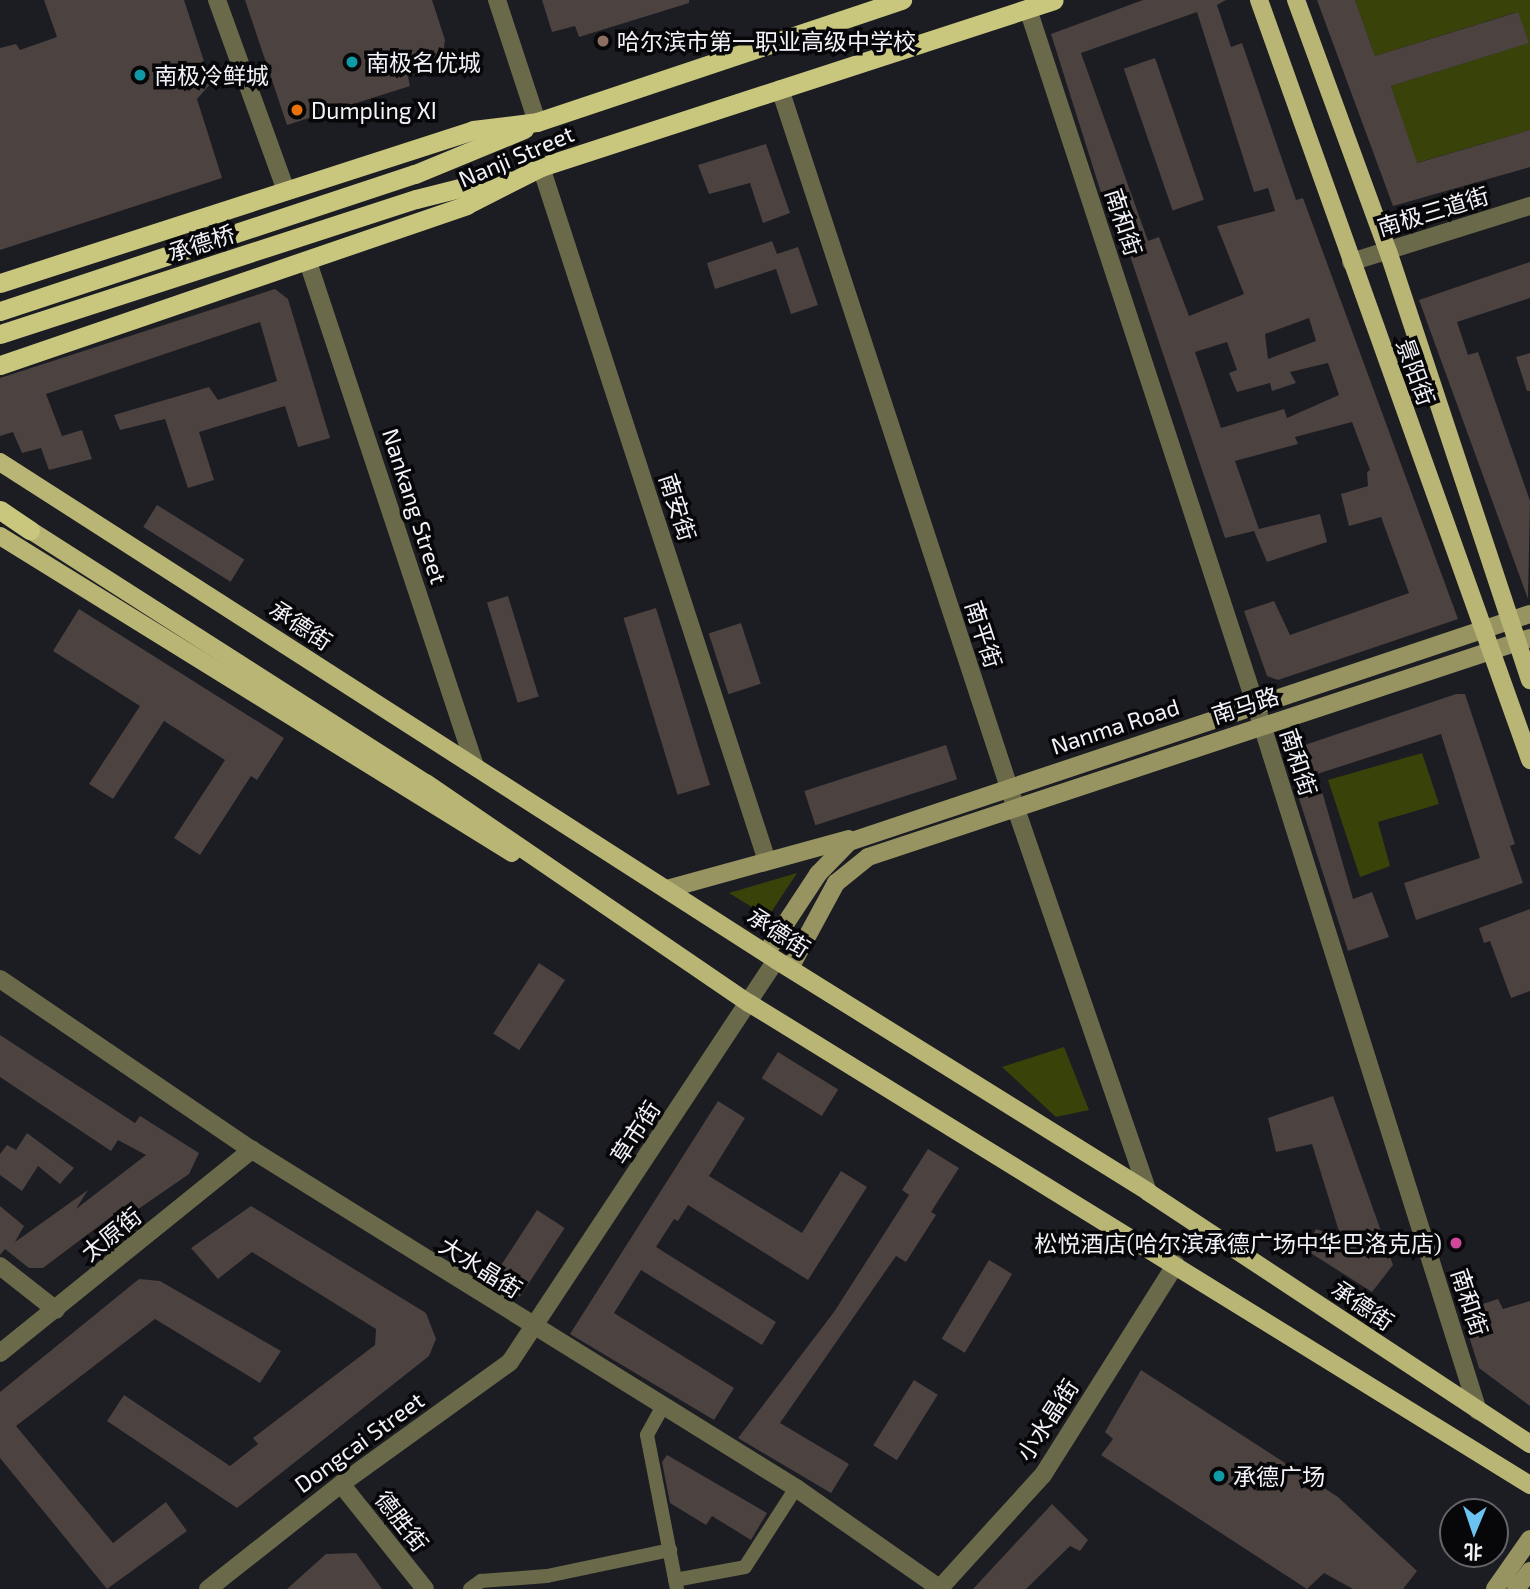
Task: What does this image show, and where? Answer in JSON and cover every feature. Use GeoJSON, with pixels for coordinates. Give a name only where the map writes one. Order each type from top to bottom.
{"type":"FeatureCollection","features":[{"type":"Feature","properties":{"kind":"highway","name":"Nanji Street"},"geometry":{"type":"LineString","coordinates":[[0,283],[473,130],[537,122],[902,0]]}},
{"type":"Feature","properties":{"kind":"highway","name":"Nanji Street"},"geometry":{"type":"LineString","coordinates":[[0,365],[308,262],[466,205],[541,167],[1054,0]]}},
{"type":"Feature","properties":{"kind":"highway","name":"承德桥"},"geometry":{"type":"LineString","coordinates":[[0,311],[415,174],[485,148],[537,122]]}},
{"type":"Feature","properties":{"kind":"highway","name":"承德桥"},"geometry":{"type":"LineString","coordinates":[[0,334],[416,199],[541,167]]}},
{"type":"Feature","properties":{"kind":"highway"},"geometry":{"type":"LineString","coordinates":[[0,510],[30,530]]}},
{"type":"Feature","properties":{"kind":"main road","name":"景阳街"},"geometry":{"type":"LineString","coordinates":[[1259,0],[1530,760]]}},
{"type":"Feature","properties":{"kind":"main road","name":"景阳街"},"geometry":{"type":"LineString","coordinates":[[1296,0],[1388,251],[1509,621],[1523,640],[1530,680]]}},
{"type":"Feature","properties":{"kind":"main road","name":"承德街"},"geometry":{"type":"LineString","coordinates":[[0,462],[777,960],[1148,1192],[1530,1444]]}},
{"type":"Feature","properties":{"kind":"main road"},"geometry":{"type":"LineString","coordinates":[[30,530],[426,783],[749,1003],[1176,1264],[1530,1485]]}},
{"type":"Feature","properties":{"kind":"main road"},"geometry":{"type":"LineString","coordinates":[[0,536],[452,820],[611,907]]}},
{"type":"Feature","properties":{"kind":"main road","name":"Nanma Road"},"geometry":{"type":"LineString","coordinates":[[777,960],[835,853],[869,834],[1530,614]]}},
{"type":"Feature","properties":{"kind":"main road","name":"南马路"},"geometry":{"type":"LineString","coordinates":[[777,960],[836,883],[858,864],[891,847],[1523,640]]}},
{"type":"Feature","properties":{"kind":"main road"},"geometry":{"type":"LineString","coordinates":[[667,888],[869,834]]}},
{"type":"Feature","properties":{"kind":"main road"},"geometry":{"type":"LineString","coordinates":[[1495,1589],[1530,1539]]}},
{"type":"Feature","properties":{"kind":"main road"},"geometry":{"type":"LineString","coordinates":[[1516,1589],[1530,1571]]}},
{"type":"Feature","properties":{"kind":"street"},"geometry":{"type":"LineString","coordinates":[[218,0],[286,191]]}},
{"type":"Feature","properties":{"kind":"street"},"geometry":{"type":"LineString","coordinates":[[496,0],[537,122]]}},
{"type":"Feature","properties":{"kind":"street","name":"南和街"},"geometry":{"type":"LineString","coordinates":[[1028,9],[1256,706],[1479,1410]]}},
{"type":"Feature","properties":{"kind":"street","name":"南平街"},"geometry":{"type":"LineString","coordinates":[[780,89],[1015,806],[1148,1192]]}},
{"type":"Feature","properties":{"kind":"street","name":"南安街"},"geometry":{"type":"LineString","coordinates":[[541,167],[768,862]]}},
{"type":"Feature","properties":{"kind":"street","name":"南极三道街"},"geometry":{"type":"LineString","coordinates":[[1351,262],[1530,206]]}},
{"type":"Feature","properties":{"kind":"street","name":"Nankang Street"},"geometry":{"type":"LineString","coordinates":[[308,262],[475,766]]}},
{"type":"Feature","properties":{"kind":"street","name":"草市街"},"geometry":{"type":"LineString","coordinates":[[535,1330],[777,960]]}},
{"type":"Feature","properties":{"kind":"street","name":"大水晶街"},"geometry":{"type":"LineString","coordinates":[[0,979],[252,1150],[535,1330],[796,1488],[940,1589]]}},
{"type":"Feature","properties":{"kind":"street","name":"太原街"},"geometry":{"type":"LineString","coordinates":[[0,1353],[252,1150]]}},
{"type":"Feature","properties":{"kind":"street","name":"小水晶街"},"geometry":{"type":"LineString","coordinates":[[940,1589],[1042,1475],[1176,1264]]}},
{"type":"Feature","properties":{"kind":"street"},"geometry":{"type":"LineString","coordinates":[[0,1266],[56,1310]]}},
{"type":"Feature","properties":{"kind":"street","name":"Dongcai Street"},"geometry":{"type":"LineString","coordinates":[[208,1589],[341,1483],[510,1362],[535,1330]]}},
{"type":"Feature","properties":{"kind":"street"},"geometry":{"type":"LineString","coordinates":[[663,1406],[647,1436],[676,1585],[745,1567],[796,1488]]}},
{"type":"Feature","properties":{"kind":"street","name":"德胜街"},"geometry":{"type":"LineString","coordinates":[[341,1483],[425,1589]]}},
{"type":"Feature","properties":{"kind":"street"},"geometry":{"type":"LineString","coordinates":[[470,1589],[481,1581],[547,1576],[670,1550]]}},
{"type":"Feature","properties":{"kind":"green space"},"geometry":{"type":"Polygon","coordinates":[[[1355,0],[1530,0],[1530,130],[1416,163],[1391,86],[1528,43],[1517,12],[1375,56],[1355,0]]]}},
{"type":"Feature","properties":{"kind":"green space"},"geometry":{"type":"Polygon","coordinates":[[[1422,753],[1439,804],[1378,822],[1390,866],[1360,877],[1328,780],[1422,753]]]}},
{"type":"Feature","properties":{"kind":"green space"},"geometry":{"type":"Polygon","coordinates":[[[797,873],[768,917],[729,893],[797,873]]]}},
{"type":"Feature","properties":{"kind":"green space"},"geometry":{"type":"Polygon","coordinates":[[[1064,1047],[1089,1110],[1056,1117],[1002,1067],[1064,1047]]]}},
{"type":"Feature","properties":{"kind":"building"},"geometry":{"type":"Polygon","coordinates":[[[44,0],[184,0],[211,83],[197,99],[222,178],[0,250],[0,48],[16,44],[20,50],[57,37],[44,0]]]}},
{"type":"Feature","properties":{"kind":"building","name":"南极名优城"},"geometry":{"type":"Polygon","coordinates":[[[245,0],[432,0],[445,40],[443,55],[433,69],[408,77],[410,86],[287,125],[245,0]]]}},
{"type":"Feature","properties":{"kind":"building"},"geometry":{"type":"Polygon","coordinates":[[[542,0],[689,0],[689,3],[579,37],[575,26],[552,32],[542,0]]]}},
{"type":"Feature","properties":{"kind":"building"},"geometry":{"type":"Polygon","coordinates":[[[1143,0],[1226,0],[1217,5],[1231,47],[1242,43],[1296,200],[1303,198],[1458,619],[1278,680],[1267,676],[1244,611],[1274,601],[1290,635],[1409,593],[1381,517],[1349,526],[1341,494],[1368,486],[1367,472],[1370,470],[1352,422],[1295,437],[1298,444],[1235,461],[1259,529],[1320,514],[1327,542],[1267,562],[1254,531],[1225,538],[1123,235],[1115,237],[1051,34],[1143,0]],[[1197,12],[1081,53],[1148,241],[1159,237],[1189,316],[1244,294],[1217,226],[1275,211],[1268,188],[1254,192],[1197,12]],[[1309,318],[1265,334],[1268,359],[1316,341],[1309,318]],[[1227,342],[1195,352],[1221,428],[1284,409],[1287,418],[1339,395],[1328,363],[1290,372],[1296,383],[1272,391],[1270,383],[1237,392],[1229,373],[1237,370],[1227,342]]]}},
{"type":"Feature","properties":{"kind":"building"},"geometry":{"type":"Polygon","coordinates":[[[1317,0],[1355,0],[1375,56],[1518,12],[1529,43],[1391,86],[1417,163],[1530,130],[1530,167],[1393,206],[1317,0]]]}},
{"type":"Feature","properties":{"kind":"building"},"geometry":{"type":"Polygon","coordinates":[[[1155,58],[1204,200],[1173,211],[1124,69],[1155,58]]]}},
{"type":"Feature","properties":{"kind":"building"},"geometry":{"type":"Polygon","coordinates":[[[766,144],[790,213],[763,223],[750,183],[709,194],[698,165],[766,144]]]}},
{"type":"Feature","properties":{"kind":"building"},"geometry":{"type":"Polygon","coordinates":[[[772,241],[777,254],[798,247],[818,305],[791,314],[776,269],[715,289],[707,263],[772,241]]]}},
{"type":"Feature","properties":{"kind":"building"},"geometry":{"type":"Polygon","coordinates":[[[1530,262],[1530,298],[1457,322],[1468,355],[1478,352],[1530,501],[1528,599],[1419,300],[1530,262]]]}},
{"type":"Feature","properties":{"kind":"building"},"geometry":{"type":"Polygon","coordinates":[[[275,289],[288,299],[330,438],[298,447],[285,406],[199,432],[214,480],[188,488],[165,419],[120,430],[114,415],[209,387],[218,400],[277,381],[260,322],[46,394],[62,436],[82,430],[92,459],[49,470],[41,448],[22,453],[13,432],[0,436],[0,378],[275,289]]]}},
{"type":"Feature","properties":{"kind":"building"},"geometry":{"type":"Polygon","coordinates":[[[1530,353],[1530,391],[1527,391],[1516,357],[1530,353]]]}},
{"type":"Feature","properties":{"kind":"building"},"geometry":{"type":"Polygon","coordinates":[[[157,505],[244,560],[231,582],[143,527],[157,505]]]}},
{"type":"Feature","properties":{"kind":"building"},"geometry":{"type":"Polygon","coordinates":[[[508,596],[539,696],[518,703],[487,602],[508,596]]]}},
{"type":"Feature","properties":{"kind":"building"},"geometry":{"type":"Polygon","coordinates":[[[656,608],[710,785],[678,795],[623,618],[656,608]]]}},
{"type":"Feature","properties":{"kind":"building"},"geometry":{"type":"Polygon","coordinates":[[[79,609],[284,738],[257,780],[251,776],[200,855],[174,838],[225,760],[164,721],[113,799],[89,784],[140,706],[53,651],[79,609]]]}},
{"type":"Feature","properties":{"kind":"building"},"geometry":{"type":"Polygon","coordinates":[[[741,623],[761,684],[728,694],[709,634],[741,623]]]}},
{"type":"Feature","properties":{"kind":"building"},"geometry":{"type":"Polygon","coordinates":[[[1456,694],[1465,694],[1515,844],[1510,846],[1523,883],[1416,920],[1404,883],[1480,858],[1441,734],[1317,774],[1353,899],[1372,892],[1389,937],[1348,951],[1284,752],[1456,694]]]}},
{"type":"Feature","properties":{"kind":"building"},"geometry":{"type":"Polygon","coordinates":[[[946,745],[957,779],[815,825],[804,791],[946,745]]]}},
{"type":"Feature","properties":{"kind":"building"},"geometry":{"type":"Polygon","coordinates":[[[1530,909],[1530,991],[1511,998],[1490,941],[1484,943],[1479,928],[1530,909]]]}},
{"type":"Feature","properties":{"kind":"building"},"geometry":{"type":"Polygon","coordinates":[[[539,963],[565,980],[519,1050],[493,1033],[539,963]]]}},
{"type":"Feature","properties":{"kind":"building"},"geometry":{"type":"Polygon","coordinates":[[[0,1035],[135,1123],[140,1116],[199,1153],[189,1174],[134,1212],[128,1204],[43,1268],[29,1268],[5,1249],[0,1255],[0,1206],[24,1226],[15,1242],[88,1190],[76,1209],[146,1155],[118,1140],[111,1151],[0,1077],[0,1035]]]}},
{"type":"Feature","properties":{"kind":"building"},"geometry":{"type":"Polygon","coordinates":[[[778,1052],[838,1090],[822,1116],[762,1078],[778,1052]]]}},
{"type":"Feature","properties":{"kind":"building"},"geometry":{"type":"Polygon","coordinates":[[[1333,1096],[1393,1265],[1372,1292],[1306,1250],[1316,1229],[1341,1238],[1312,1144],[1276,1152],[1268,1118],[1333,1096]]]}},
{"type":"Feature","properties":{"kind":"building"},"geometry":{"type":"Polygon","coordinates":[[[718,1101],[745,1118],[709,1176],[802,1233],[841,1171],[867,1187],[808,1280],[688,1205],[678,1221],[674,1219],[656,1247],[776,1322],[762,1345],[641,1270],[614,1313],[734,1388],[714,1420],[570,1334],[718,1101]]]}},
{"type":"Feature","properties":{"kind":"building"},"geometry":{"type":"Polygon","coordinates":[[[27,1133],[74,1168],[60,1184],[38,1166],[22,1191],[0,1175],[0,1154],[7,1145],[16,1150],[27,1133]]]}},
{"type":"Feature","properties":{"kind":"building"},"geometry":{"type":"Polygon","coordinates":[[[928,1149],[959,1168],[931,1212],[936,1215],[906,1262],[896,1256],[780,1423],[849,1464],[831,1493],[738,1438],[834,1312],[909,1195],[902,1190],[928,1149]]]}},
{"type":"Feature","properties":{"kind":"building"},"geometry":{"type":"Polygon","coordinates":[[[251,1206],[426,1313],[436,1339],[429,1356],[237,1508],[107,1421],[124,1395],[230,1466],[258,1444],[253,1438],[375,1345],[376,1329],[252,1252],[218,1279],[191,1248],[251,1206]]]}},
{"type":"Feature","properties":{"kind":"building"},"geometry":{"type":"Polygon","coordinates":[[[537,1210],[565,1228],[520,1297],[492,1279],[537,1210]]]}},
{"type":"Feature","properties":{"kind":"building"},"geometry":{"type":"Polygon","coordinates":[[[989,1260],[1012,1274],[965,1353],[942,1339],[989,1260]]]}},
{"type":"Feature","properties":{"kind":"building"},"geometry":{"type":"Polygon","coordinates":[[[139,1279],[160,1281],[281,1351],[260,1383],[155,1319],[16,1426],[113,1543],[166,1502],[187,1531],[107,1589],[0,1458],[0,1392],[139,1279]]]}},
{"type":"Feature","properties":{"kind":"building"},"geometry":{"type":"Polygon","coordinates":[[[1498,1299],[1503,1309],[1530,1301],[1530,1406],[1479,1368],[1461,1311],[1498,1299]]]}},
{"type":"Feature","properties":{"kind":"building","name":"承德广场"},"geometry":{"type":"Polygon","coordinates":[[[1141,1370],[1338,1497],[1417,1571],[1403,1589],[1353,1589],[1324,1573],[1307,1589],[1101,1455],[1113,1439],[1105,1432],[1141,1370]]]}},
{"type":"Feature","properties":{"kind":"building"},"geometry":{"type":"Polygon","coordinates":[[[914,1380],[938,1395],[897,1460],[873,1445],[914,1380]]]}},
{"type":"Feature","properties":{"kind":"building"},"geometry":{"type":"Polygon","coordinates":[[[667,1455],[767,1513],[751,1540],[712,1516],[706,1525],[670,1503],[662,1462],[667,1455]]]}},
{"type":"Feature","properties":{"kind":"building"},"geometry":{"type":"Polygon","coordinates":[[[1052,1504],[1088,1540],[1080,1551],[1070,1546],[1026,1589],[973,1589],[1052,1504]]]}},
{"type":"Feature","properties":{"kind":"building"},"geometry":{"type":"Polygon","coordinates":[[[356,1553],[382,1589],[287,1589],[326,1554],[356,1553]]]}},
{"type":"Feature","properties":{"kind":"place","name":"哈尔滨市第一职业高级中学校"},"geometry":{"type":"Point","coordinates":[603,41]}},
{"type":"Feature","properties":{"kind":"place","name":"南极名优城"},"geometry":{"type":"Point","coordinates":[352,62]}},
{"type":"Feature","properties":{"kind":"place","name":"南极冷鲜城"},"geometry":{"type":"Point","coordinates":[140,75]}},
{"type":"Feature","properties":{"kind":"place","name":"Dumpling XI"},"geometry":{"type":"Point","coordinates":[297,110]}},
{"type":"Feature","properties":{"kind":"place","name":"松悦酒店(哈尔滨承德广场中华巴洛克店)"},"geometry":{"type":"Point","coordinates":[1456,1243]}},
{"type":"Feature","properties":{"kind":"place","name":"承德广场"},"geometry":{"type":"Point","coordinates":[1219,1476]}}]}
